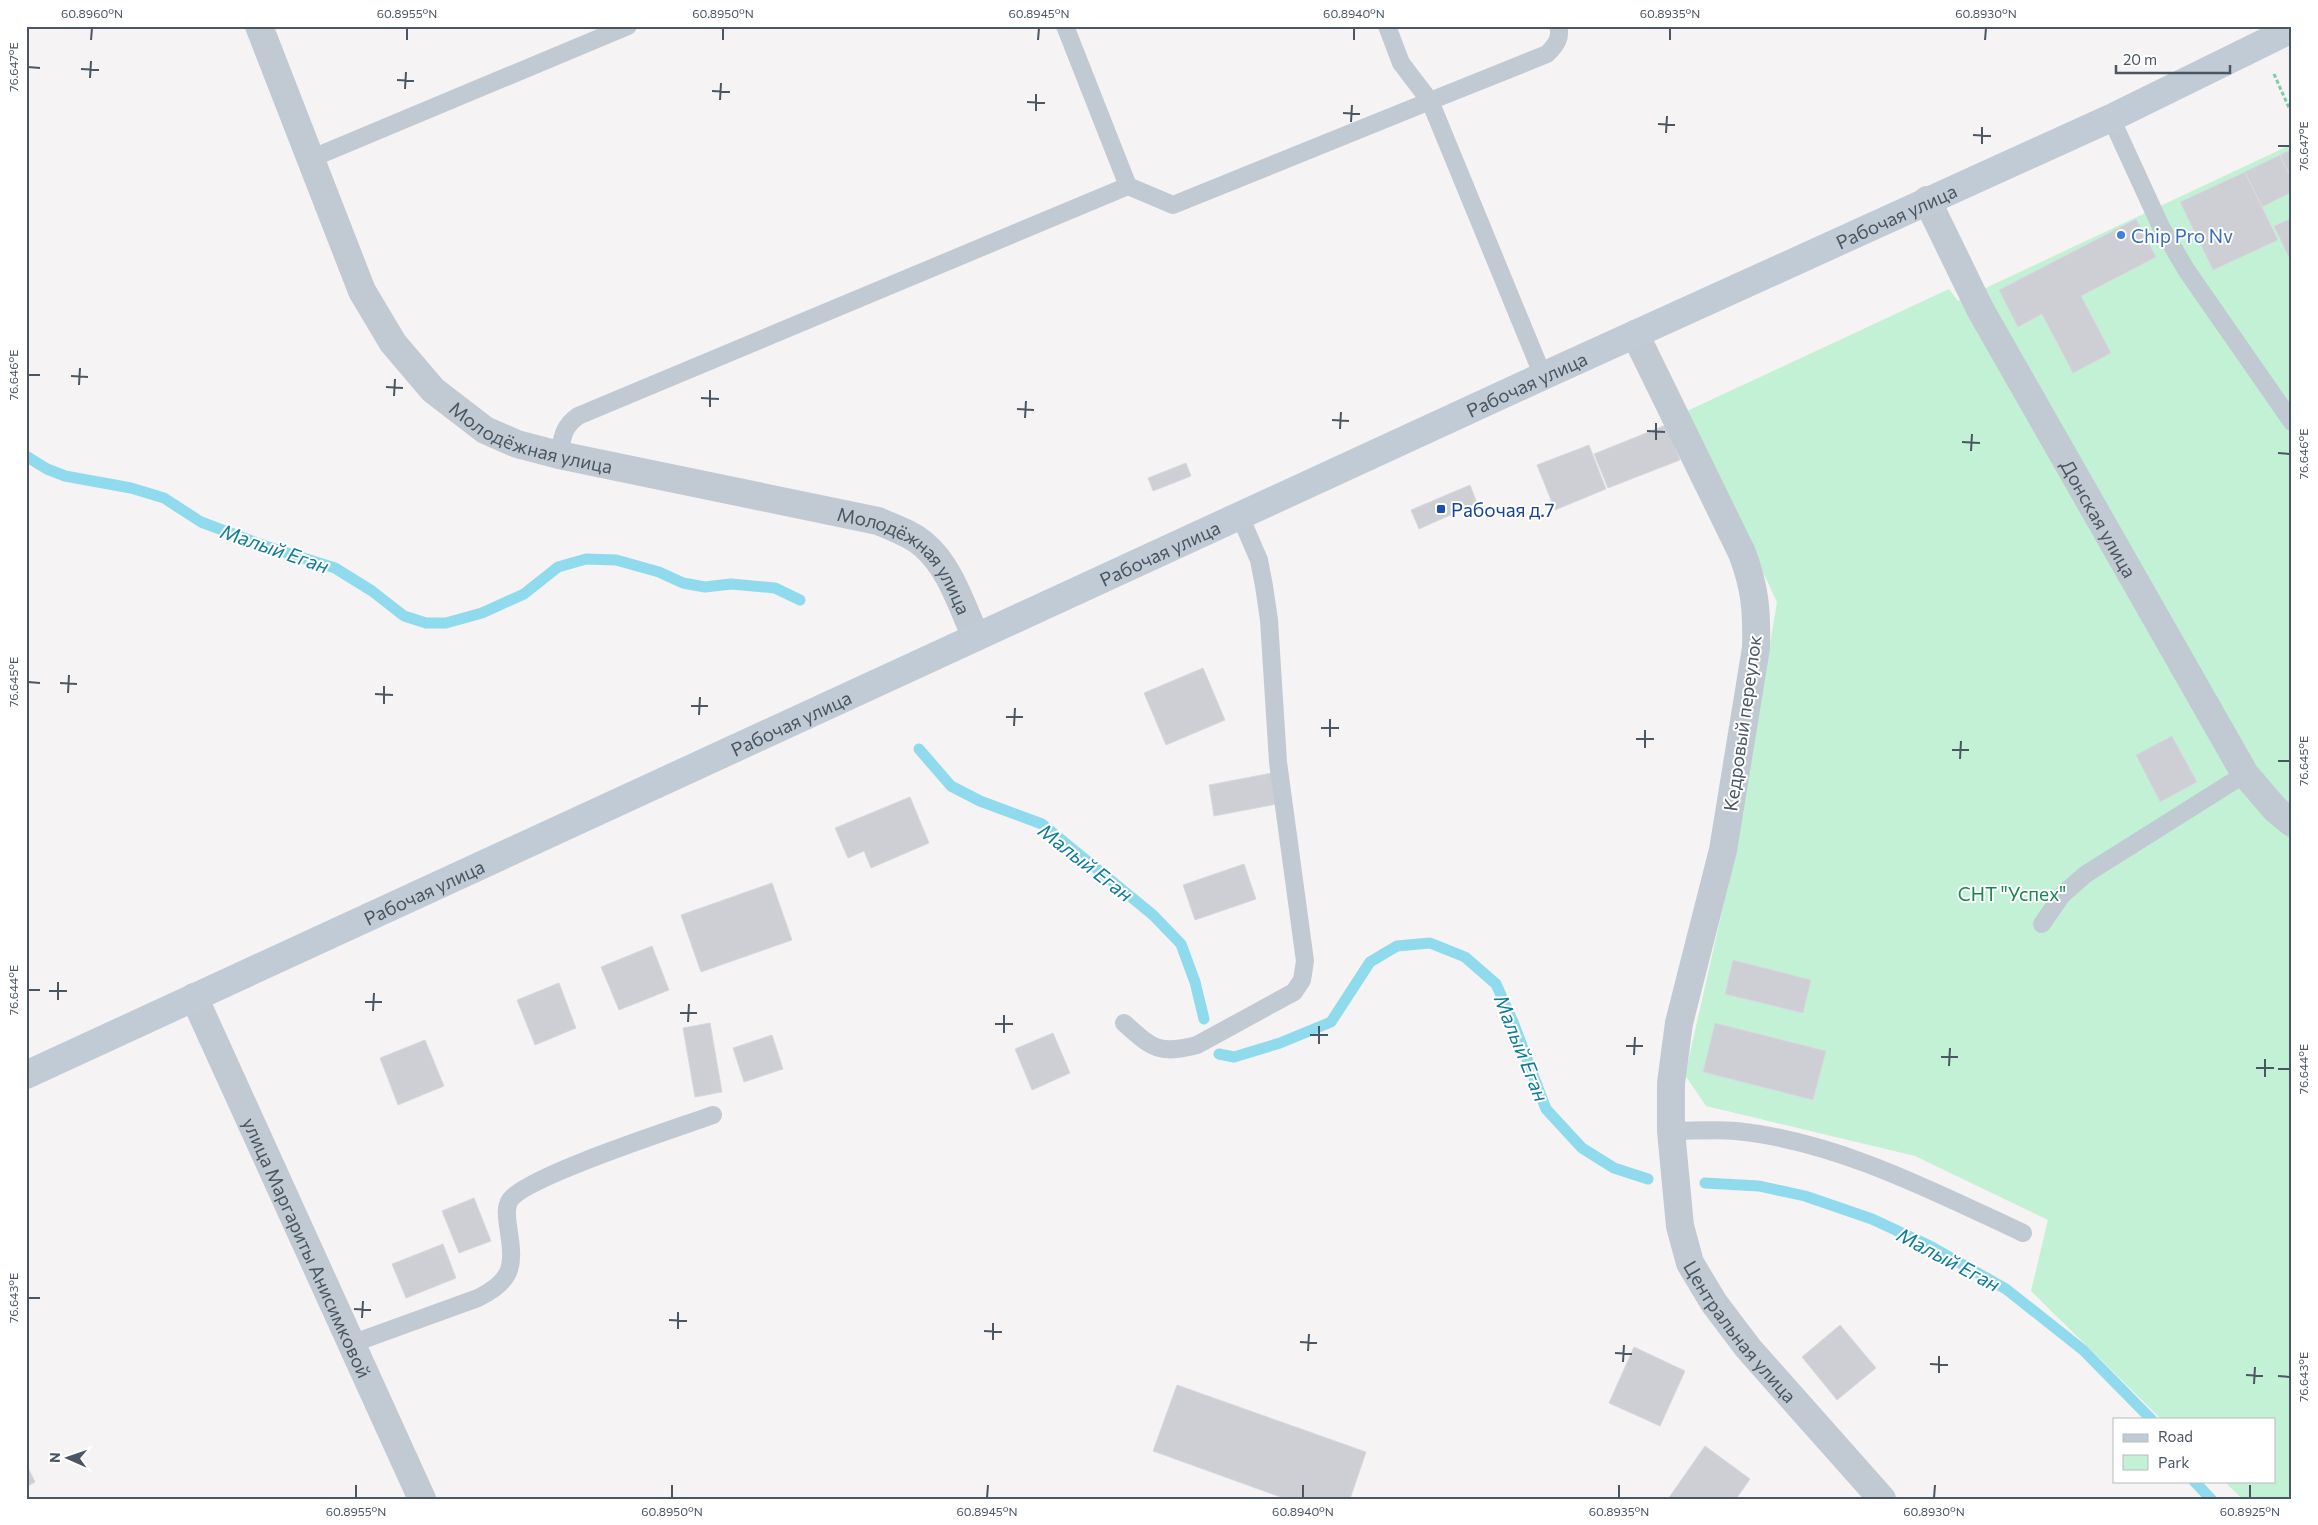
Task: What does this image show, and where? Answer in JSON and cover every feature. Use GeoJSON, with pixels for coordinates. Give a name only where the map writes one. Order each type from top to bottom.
{"type":"FeatureCollection","features":[{"type":"Feature","properties":{"kind":"street","name":"Молодёжная улица"},"geometry":{"type":"LineString","coordinates":[[259,26],[362,291],[392,343],[433,390],[486,430],[517,444],[559,456],[878,521],[906,532],[923,544],[935,556],[946,573],[976,637]]}},
{"type":"Feature","properties":{"kind":"street","name":"Рабочая улица"},"geometry":{"type":"LineString","coordinates":[[26,1075],[1543,376],[2111,118],[2292,29]]}},
{"type":"Feature","properties":{"kind":"street","name":"Донская улица"},"geometry":{"type":"LineString","coordinates":[[1927,200],[1980,309],[2245,774],[2275,809],[2292,823]]}},
{"type":"Feature","properties":{"kind":"street","name":"Кедровый переулок"},"geometry":{"type":"LineString","coordinates":[[1635,334],[1742,553],[1752,579],[1757,615],[1756,648],[1723,850],[1679,1023],[1671,1083],[1671,1131]]}},
{"type":"Feature","properties":{"kind":"street","name":"улица Маргариты Анисимковой"},"geometry":{"type":"LineString","coordinates":[[194,997],[422,1499]]}},
{"type":"Feature","properties":{"kind":"street","name":"Центральная улица"},"geometry":{"type":"LineString","coordinates":[[1671,1131],[1680,1226],[1690,1263],[1714,1303],[1748,1348],[1882,1499]]}},
{"type":"Feature","properties":{"kind":"lane"},"geometry":{"type":"LineString","coordinates":[[310,159],[628,26]]}},
{"type":"Feature","properties":{"kind":"lane"},"geometry":{"type":"LineString","coordinates":[[1064,26],[1128,186],[1173,205],[1547,54],[1557,45],[1560,30],[1558,26]]}},
{"type":"Feature","properties":{"kind":"lane"},"geometry":{"type":"LineString","coordinates":[[1387,26],[1401,64],[1430,101],[1543,376]]}},
{"type":"Feature","properties":{"kind":"lane"},"geometry":{"type":"LineString","coordinates":[[2111,118],[2161,227],[2188,271],[2292,422]]}},
{"type":"Feature","properties":{"kind":"lane"},"geometry":{"type":"LineString","coordinates":[[559,456],[568,424],[578,416],[1128,186]]}},
{"type":"Feature","properties":{"kind":"lane"},"geometry":{"type":"LineString","coordinates":[[1124,1023],[1150,1046],[1162,1050],[1180,1049],[1197,1045],[1294,992],[1302,980],[1305,961],[1278,762],[1269,620],[1259,560],[1240,516]]}},
{"type":"Feature","properties":{"kind":"lane"},"geometry":{"type":"LineString","coordinates":[[2042,924],[2062,895],[2086,874],[2245,774]]}},
{"type":"Feature","properties":{"kind":"lane"},"geometry":{"type":"LineString","coordinates":[[351,1344],[478,1298],[497,1289],[507,1276],[511,1260],[506,1214],[509,1201],[520,1190],[540,1179],[568,1168],[713,1115]]}},
{"type":"Feature","properties":{"kind":"lane"},"geometry":{"type":"LineString","coordinates":[[1671,1131],[1736,1131],[1794,1142],[1849,1158],[1916,1183],[2022,1233]]}},
{"type":"Feature","properties":{"kind":"green space","name":"СНТ \"Успех\""},"geometry":{"type":"Polygon","coordinates":[[[2292,144],[2292,1499],[2242,1499],[2225,1482],[2276,1482],[2276,1418],[2160,1418],[2031,1291],[2048,1220],[1915,1156],[1706,1106],[1685,1075],[1735,854],[1777,602],[1687,411],[1949,289],[1958,301],[2292,144]]]}},
{"type":"Feature","properties":{"kind":"building"},"geometry":{"type":"Polygon","coordinates":[[[2292,149],[2292,180],[2280,155],[2292,149]]]}},
{"type":"Feature","properties":{"kind":"building"},"geometry":{"type":"Polygon","coordinates":[[[2280,155],[2292,180],[2292,192],[2262,207],[2245,172],[2280,155]]]}},
{"type":"Feature","properties":{"kind":"building"},"geometry":{"type":"Polygon","coordinates":[[[2245,172],[2278,240],[2213,270],[2180,202],[2245,172]]]}},
{"type":"Feature","properties":{"kind":"building"},"geometry":{"type":"Polygon","coordinates":[[[2292,218],[2292,264],[2274,226],[2292,218]]]}},
{"type":"Feature","properties":{"kind":"building"},"geometry":{"type":"Polygon","coordinates":[[[2136,219],[2156,257],[2081,296],[2111,353],[2073,373],[2042,314],[2018,327],[1999,290],[2136,219]]]}},
{"type":"Feature","properties":{"kind":"building"},"geometry":{"type":"Polygon","coordinates":[[[1666,425],[1680,460],[1608,488],[1594,454],[1666,425]]]}},
{"type":"Feature","properties":{"kind":"building"},"geometry":{"type":"Polygon","coordinates":[[[1589,445],[1606,489],[1555,510],[1537,465],[1589,445]]]}},
{"type":"Feature","properties":{"kind":"building"},"geometry":{"type":"Polygon","coordinates":[[[1186,463],[1191,476],[1153,491],[1148,478],[1186,463]]]}},
{"type":"Feature","properties":{"kind":"building"},"geometry":{"type":"Polygon","coordinates":[[[1470,485],[1477,503],[1419,529],[1411,510],[1470,485]]]}},
{"type":"Feature","properties":{"kind":"building"},"geometry":{"type":"Polygon","coordinates":[[[1203,668],[1225,720],[1166,745],[1144,693],[1203,668]]]}},
{"type":"Feature","properties":{"kind":"building"},"geometry":{"type":"Polygon","coordinates":[[[2172,736],[2197,782],[2160,802],[2136,755],[2172,736]]]}},
{"type":"Feature","properties":{"kind":"building"},"geometry":{"type":"Polygon","coordinates":[[[1272,773],[1277,804],[1214,816],[1209,785],[1272,773]]]}},
{"type":"Feature","properties":{"kind":"building"},"geometry":{"type":"Polygon","coordinates":[[[910,797],[929,843],[871,868],[864,851],[848,858],[835,828],[910,797]]]}},
{"type":"Feature","properties":{"kind":"building"},"geometry":{"type":"Polygon","coordinates":[[[1244,864],[1256,899],[1195,920],[1183,885],[1244,864]]]}},
{"type":"Feature","properties":{"kind":"building"},"geometry":{"type":"Polygon","coordinates":[[[772,883],[792,940],[701,972],[681,915],[772,883]]]}},
{"type":"Feature","properties":{"kind":"building"},"geometry":{"type":"Polygon","coordinates":[[[652,946],[669,990],[619,1010],[601,967],[652,946]]]}},
{"type":"Feature","properties":{"kind":"building"},"geometry":{"type":"Polygon","coordinates":[[[1733,960],[1811,980],[1803,1013],[1725,994],[1733,960]]]}},
{"type":"Feature","properties":{"kind":"building"},"geometry":{"type":"Polygon","coordinates":[[[559,983],[576,1028],[535,1045],[517,1000],[559,983]]]}},
{"type":"Feature","properties":{"kind":"building"},"geometry":{"type":"Polygon","coordinates":[[[710,1023],[722,1092],[695,1097],[683,1028],[710,1023]]]}},
{"type":"Feature","properties":{"kind":"building"},"geometry":{"type":"Polygon","coordinates":[[[1715,1023],[1826,1051],[1813,1100],[1703,1072],[1715,1023]]]}},
{"type":"Feature","properties":{"kind":"building"},"geometry":{"type":"Polygon","coordinates":[[[1053,1033],[1070,1073],[1032,1090],[1015,1049],[1053,1033]]]}},
{"type":"Feature","properties":{"kind":"building"},"geometry":{"type":"Polygon","coordinates":[[[772,1035],[783,1069],[744,1082],[733,1048],[772,1035]]]}},
{"type":"Feature","properties":{"kind":"building"},"geometry":{"type":"Polygon","coordinates":[[[425,1040],[444,1086],[398,1105],[380,1058],[425,1040]]]}},
{"type":"Feature","properties":{"kind":"building"},"geometry":{"type":"Polygon","coordinates":[[[474,1198],[491,1241],[459,1253],[442,1211],[474,1198]]]}},
{"type":"Feature","properties":{"kind":"building"},"geometry":{"type":"Polygon","coordinates":[[[443,1244],[456,1278],[406,1298],[392,1264],[443,1244]]]}},
{"type":"Feature","properties":{"kind":"building"},"geometry":{"type":"Polygon","coordinates":[[[1840,1325],[1876,1368],[1837,1400],[1802,1357],[1840,1325]]]}},
{"type":"Feature","properties":{"kind":"building"},"geometry":{"type":"Polygon","coordinates":[[[1634,1347],[1685,1371],[1660,1426],[1609,1403],[1634,1347]]]}},
{"type":"Feature","properties":{"kind":"building"},"geometry":{"type":"Polygon","coordinates":[[[1177,1385],[1366,1452],[1350,1499],[1286,1499],[1153,1451],[1177,1385]]]}},
{"type":"Feature","properties":{"kind":"building"},"geometry":{"type":"Polygon","coordinates":[[[1705,1446],[1750,1479],[1736,1499],[1668,1499],[1705,1446]]]}},
{"type":"Feature","properties":{"kind":"building"},"geometry":{"type":"Polygon","coordinates":[[[26,1464],[35,1482],[26,1487],[26,1464]]]}},
{"type":"Feature","properties":{"kind":"waterway","name":"Малый Еган"},"geometry":{"type":"LineString","coordinates":[[26,456],[47,469],[65,476],[131,488],[164,498],[201,522],[265,546],[335,568],[372,591],[404,616],[426,623],[446,623],[482,613],[524,594],[558,567],[586,559],[616,560],[659,572],[683,583],[705,587],[731,584],[775,588],[800,600]]}},
{"type":"Feature","properties":{"kind":"waterway","name":"Малый Еган"},"geometry":{"type":"LineString","coordinates":[[919,749],[951,786],[980,801],[1042,824],[1153,915],[1181,944],[1195,982],[1204,1019]]}},
{"type":"Feature","properties":{"kind":"waterway","name":"Малый Еган"},"geometry":{"type":"LineString","coordinates":[[1219,1054],[1234,1057],[1280,1043],[1331,1022],[1370,962],[1397,946],[1430,943],[1465,957],[1496,984],[1513,1022],[1546,1109],[1582,1148],[1614,1168],[1648,1179]]}},
{"type":"Feature","properties":{"kind":"waterway","name":"Малый Еган"},"geometry":{"type":"LineString","coordinates":[[1705,1183],[1759,1186],[1805,1196],[1872,1219],[1930,1246],[2006,1289],[2083,1350],[2150,1418]]}},
{"type":"Feature","properties":{"kind":"waterway","name":"Малый Еган"},"geometry":{"type":"LineString","coordinates":[[2195,1482],[2211,1499]]}},
{"type":"Feature","properties":{"kind":"place","name":"Chip Pro Nv"},"geometry":{"type":"Point","coordinates":[2121,235]}},
{"type":"Feature","properties":{"kind":"place","name":"Рабочая д.7"},"geometry":{"type":"Point","coordinates":[1441,509]}}]}
